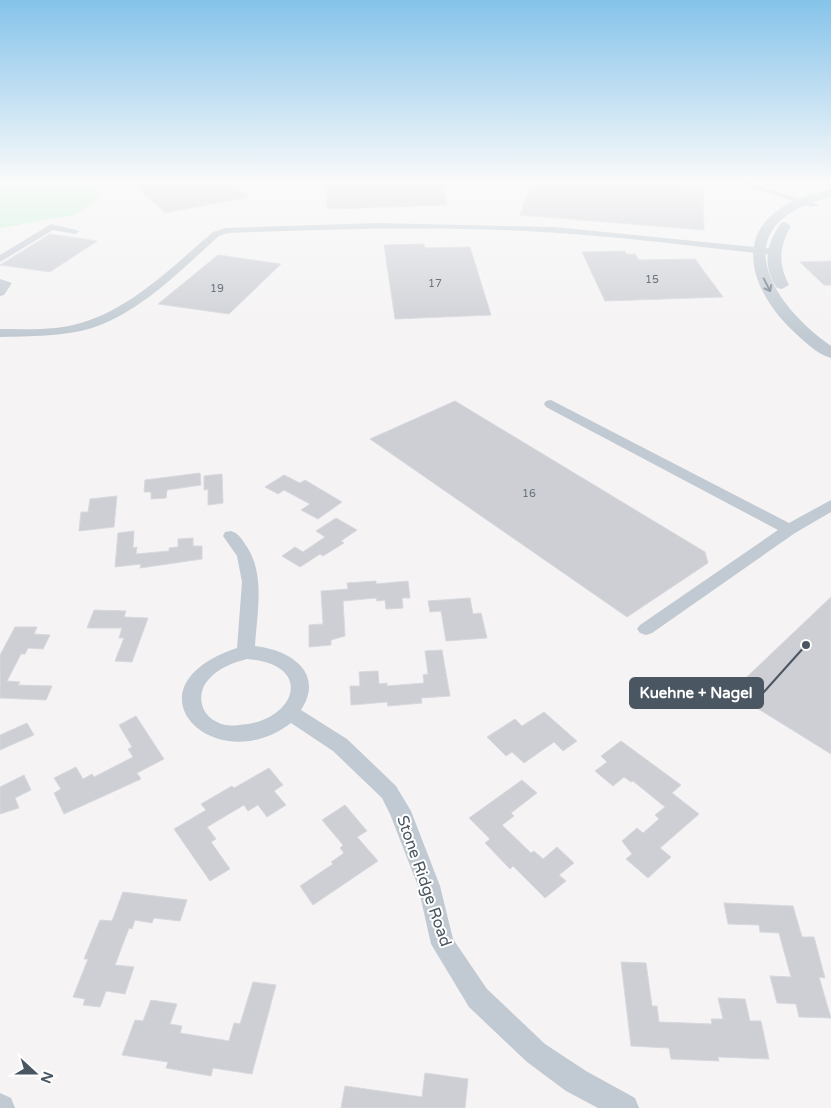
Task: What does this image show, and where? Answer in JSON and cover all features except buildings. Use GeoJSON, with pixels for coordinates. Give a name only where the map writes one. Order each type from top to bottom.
{"type":"FeatureCollection","features":[{"type":"Feature","properties":{"kind":"street"},"geometry":{"type":"LineString","coordinates":[[0,259],[41,233]]}},
{"type":"Feature","properties":{"kind":"street"},"geometry":{"type":"LineString","coordinates":[[0,333],[68,329],[99,321],[117,312],[150,288],[220,233]]}},
{"type":"Feature","properties":{"kind":"street"},"geometry":{"type":"LineString","coordinates":[[584,233],[635,236],[774,252]]}},
{"type":"Feature","properties":{"kind":"street"},"geometry":{"type":"LineString","coordinates":[[764,233],[759,251],[764,282],[774,298],[804,331],[831,353]]}},
{"type":"Feature","properties":{"kind":"street"},"geometry":{"type":"LineString","coordinates":[[780,233],[776,239],[774,252],[774,264],[778,278],[795,304],[831,339]]}},
{"type":"Feature","properties":{"kind":"street"},"geometry":{"type":"LineString","coordinates":[[0,282],[7,283],[0,292]]}},
{"type":"Feature","properties":{"kind":"street"},"geometry":{"type":"LineString","coordinates":[[551,404],[789,530]]}},
{"type":"Feature","properties":{"kind":"street"},"geometry":{"type":"LineString","coordinates":[[646,629],[789,530],[831,505]]}},
{"type":"Feature","properties":{"kind":"street"},"geometry":{"type":"LineString","coordinates":[[231,536],[245,555],[250,582],[246,652]]}},
{"type":"Feature","properties":{"kind":"street"},"geometry":{"type":"LineString","coordinates":[[246,652],[274,655],[294,670],[299,680],[300,690],[289,712],[277,723],[261,730],[244,734],[226,733],[210,728],[199,720],[192,709],[190,696],[194,684],[202,672],[214,662],[246,652]]}},
{"type":"Feature","properties":{"kind":"street","name":"Stone Ridge Road"},"geometry":{"type":"LineString","coordinates":[[289,712],[340,745],[389,792],[400,811],[429,886],[435,918],[443,944],[478,998],[536,1053],[576,1081],[625,1108]]}},
{"type":"Feature","properties":{"kind":"place","name":"Kuehne + Nagel"},"geometry":{"type":"Point","coordinates":[806,645]}}]}
